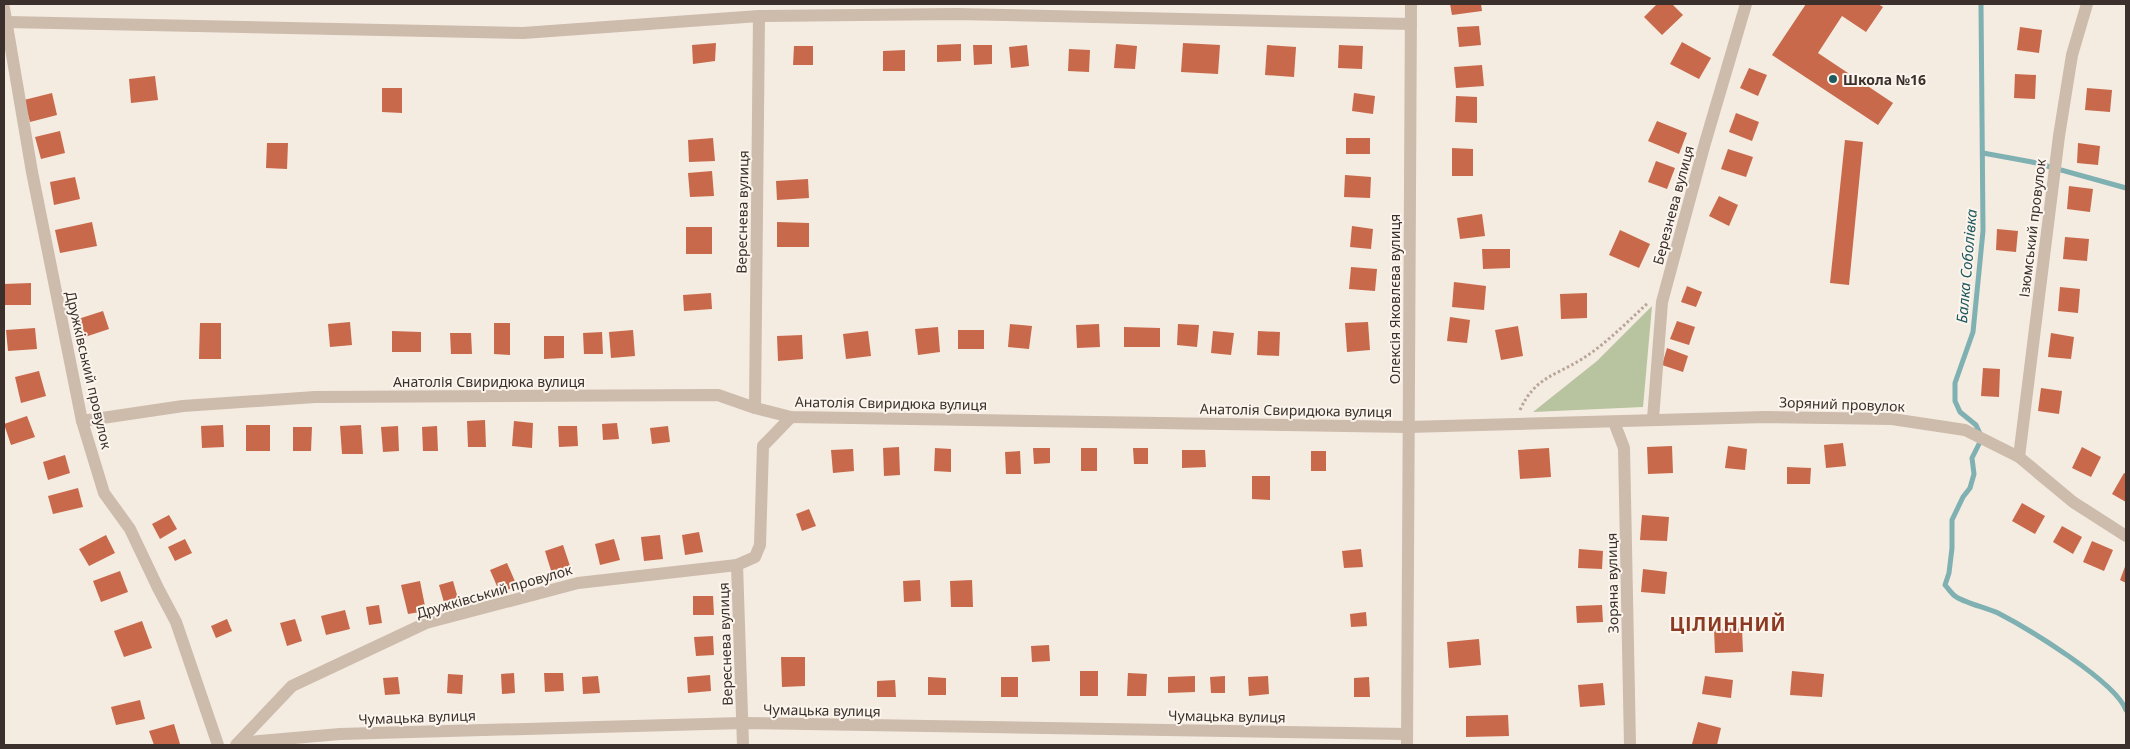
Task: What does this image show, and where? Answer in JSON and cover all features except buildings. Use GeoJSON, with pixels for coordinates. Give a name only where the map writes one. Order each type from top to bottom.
{"type":"FeatureCollection","features":[{"type":"Feature","properties":{"kind":"street","name":"Олексія Яковлєва вулиця"},"geometry":{"type":"LineString","coordinates":[[1407,739],[1411,4]]}},
{"type":"Feature","properties":{"kind":"street","name":"Березнева вулиця"},"geometry":{"type":"LineString","coordinates":[[1653,419],[1662,302],[1710,124],[1746,4]]}},
{"type":"Feature","properties":{"kind":"street","name":"Ізюмський провулок"},"geometry":{"type":"LineString","coordinates":[[2019,457],[2058,136],[2072,55],[2087,4]]}},
{"type":"Feature","properties":{"kind":"street","name":"Дружківський провулок"},"geometry":{"type":"LineString","coordinates":[[4,8],[14,76],[32,172],[82,421],[104,493],[130,529],[176,622],[218,745]]}},
{"type":"Feature","properties":{"kind":"street"},"geometry":{"type":"LineString","coordinates":[[7,22],[523,32],[759,16],[956,9],[1411,24]]}},
{"type":"Feature","properties":{"kind":"street","name":"Вереснева вулиця"},"geometry":{"type":"LineString","coordinates":[[755,408],[759,16]]}},
{"type":"Feature","properties":{"kind":"street","name":"Анатолія Свиридюка вулиця"},"geometry":{"type":"LineString","coordinates":[[82,421],[183,406],[315,397],[718,395],[755,408],[792,417],[1408,427],[1614,422]]}},
{"type":"Feature","properties":{"kind":"street","name":"Зоряний провулок"},"geometry":{"type":"LineString","coordinates":[[1614,422],[1765,416],[1892,419],[1965,430],[2019,457],[2073,502],[2126,536]]}},
{"type":"Feature","properties":{"kind":"street","name":"Вереснева вулиця"},"geometry":{"type":"LineString","coordinates":[[742,745],[743,724],[736,565],[755,557],[760,545],[763,446],[792,417]]}},
{"type":"Feature","properties":{"kind":"street","name":"Зоряна вулиця"},"geometry":{"type":"LineString","coordinates":[[1614,422],[1624,448],[1630,745]]}},
{"type":"Feature","properties":{"kind":"street","name":"Дружківський провулок"},"geometry":{"type":"LineString","coordinates":[[237,744],[292,686],[426,623],[578,583],[736,565]]}},
{"type":"Feature","properties":{"kind":"street","name":"Чумацька вулиця"},"geometry":{"type":"LineString","coordinates":[[237,744],[340,734],[743,724],[1407,739]]}},
{"type":"Feature","properties":{"kind":"path"},"geometry":{"type":"LineString","coordinates":[[1513,425],[1524,401],[1542,379],[1582,359],[1618,331],[1666,286]]}},
{"type":"Feature","properties":{"kind":"green space"},"geometry":{"type":"Polygon","coordinates":[[[1652,306],[1643,407],[1533,412],[1597,361],[1652,306]]]}},
{"type":"Feature","properties":{"kind":"waterway","name":"Балка Соболівка"},"geometry":{"type":"LineString","coordinates":[[1981,4],[1983,231],[1973,332],[1955,383],[1955,401],[1960,412],[1976,425],[1982,438],[1972,458],[1974,474],[1970,488],[1963,497],[1952,520],[1952,548],[1949,573],[1945,585],[1958,598],[1998,613],[2029,630],[2069,656],[2119,698],[2126,710]]}},
{"type":"Feature","properties":{"kind":"waterway"},"geometry":{"type":"LineString","coordinates":[[1983,153],[2032,162],[2126,188]]}},
{"type":"Feature","properties":{"kind":"place","name":"Школа №16"},"geometry":{"type":"Point","coordinates":[1833,79]}},
{"type":"Feature","properties":{"kind":"district","name":"ЦІЛИННИЙ"},"geometry":{"type":"Point","coordinates":[1728,624]}}]}
